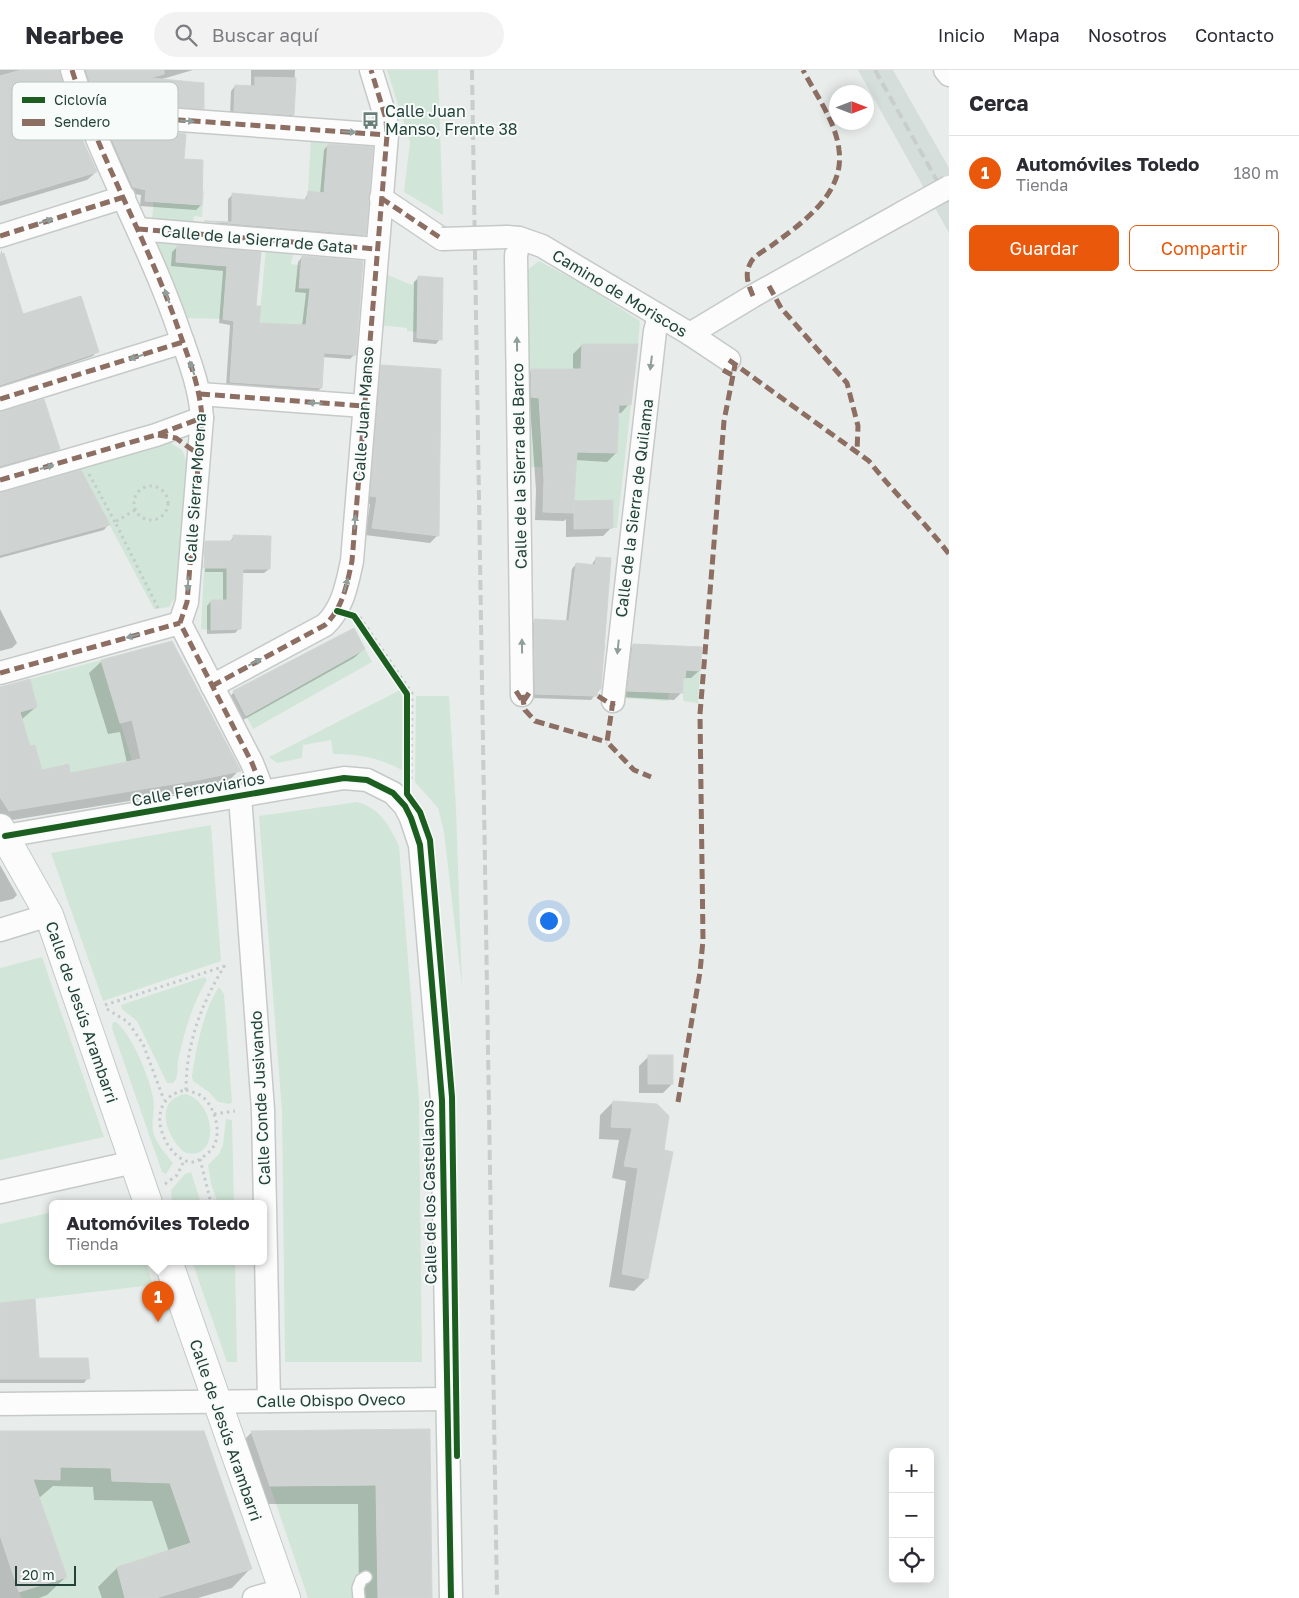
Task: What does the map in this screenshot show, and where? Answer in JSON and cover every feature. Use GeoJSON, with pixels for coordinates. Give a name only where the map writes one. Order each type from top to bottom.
{"type":"FeatureCollection","features":[{"type":"Feature","properties":{"kind":"main road","name":"Calle de Jesús Arambarri"},"geometry":{"type":"LineString","coordinates":[[2,832],[49,916],[134,1162],[155,1195]]}},
{"type":"Feature","properties":{"kind":"main road","name":"Calle de Jesús Arambarri"},"geometry":{"type":"LineString","coordinates":[[169,1265],[284,1594]]}},
{"type":"Feature","properties":{"kind":"street","name":"Calle Sierra Morena"},"geometry":{"type":"LineString","coordinates":[[72,70],[76,82]]}},
{"type":"Feature","properties":{"kind":"street","name":"Calle Juan Manso"},"geometry":{"type":"LineString","coordinates":[[212,686],[325,625],[337,611],[352,561],[376,249],[387,135],[386,119],[371,70]]}},
{"type":"Feature","properties":{"kind":"street"},"geometry":{"type":"LineString","coordinates":[[945,70],[949,75]]}},
{"type":"Feature","properties":{"kind":"street"},"geometry":{"type":"LineString","coordinates":[[178,120],[387,135]]}},
{"type":"Feature","properties":{"kind":"street","name":"Calle Sierra Morena"},"geometry":{"type":"LineString","coordinates":[[97,140],[167,294],[200,394],[202,418],[186,602],[180,623]]}},
{"type":"Feature","properties":{"kind":"street"},"geometry":{"type":"LineString","coordinates":[[690,334],[752,296],[949,187]]}},
{"type":"Feature","properties":{"kind":"street"},"geometry":{"type":"LineString","coordinates":[[0,236],[124,197]]}},
{"type":"Feature","properties":{"kind":"street"},"geometry":{"type":"LineString","coordinates":[[381,198],[442,239],[513,237]]}},
{"type":"Feature","properties":{"kind":"street","name":"Calle de la Sierra de Gata"},"geometry":{"type":"LineString","coordinates":[[138,229],[376,249]]}},
{"type":"Feature","properties":{"kind":"street","name":"Camino de Moriscos"},"geometry":{"type":"LineString","coordinates":[[513,237],[542,246],[690,334],[729,360]]}},
{"type":"Feature","properties":{"kind":"street","name":"Calle de la Sierra del Barco"},"geometry":{"type":"LineString","coordinates":[[513,237],[516,256],[522,695]]}},
{"type":"Feature","properties":{"kind":"street","name":"Calle de la Sierra de Quilama"},"geometry":{"type":"LineString","coordinates":[[612,700],[655,331],[659,316]]}},
{"type":"Feature","properties":{"kind":"street"},"geometry":{"type":"LineString","coordinates":[[0,399],[183,342]]}},
{"type":"Feature","properties":{"kind":"street"},"geometry":{"type":"LineString","coordinates":[[200,394],[364,406]]}},
{"type":"Feature","properties":{"kind":"street"},"geometry":{"type":"LineString","coordinates":[[0,480],[156,434],[202,418]]}},
{"type":"Feature","properties":{"kind":"street"},"geometry":{"type":"LineString","coordinates":[[156,434],[176,438],[198,454]]}},
{"type":"Feature","properties":{"kind":"street"},"geometry":{"type":"LineString","coordinates":[[0,673],[180,623],[252,762],[263,791]]}},
{"type":"Feature","properties":{"kind":"street","name":"Calle Ferroviarios"},"geometry":{"type":"LineString","coordinates":[[2,832],[240,796],[344,778],[404,787]]}},
{"type":"Feature","properties":{"kind":"street","name":"Calle de los Castellanos"},"geometry":{"type":"LineString","coordinates":[[404,787],[405,806],[420,846],[442,1100],[451,1598]]}},
{"type":"Feature","properties":{"kind":"street","name":"Calle Conde Jusivando"},"geometry":{"type":"LineString","coordinates":[[240,796],[263,1110],[265,1200]]}},
{"type":"Feature","properties":{"kind":"street"},"geometry":{"type":"LineString","coordinates":[[0,930],[49,916]]}},
{"type":"Feature","properties":{"kind":"street"},"geometry":{"type":"LineString","coordinates":[[0,1192],[134,1162]]}},
{"type":"Feature","properties":{"kind":"street","name":"Calle Conde Jusivando"},"geometry":{"type":"LineString","coordinates":[[266,1265],[269,1401]]}},
{"type":"Feature","properties":{"kind":"street","name":"Calle Obispo Oveco"},"geometry":{"type":"LineString","coordinates":[[0,1404],[447,1398]]}},
{"type":"Feature","properties":{"kind":"street"},"geometry":{"type":"LineString","coordinates":[[254,1598],[284,1594]]}},
{"type":"Feature","properties":{"kind":"lane"},"geometry":{"type":"LineString","coordinates":[[359,1598],[358,1588],[366,1577]]}},
{"type":"Feature","properties":{"kind":"path"},"geometry":{"type":"LineString","coordinates":[[84,466],[160,611]]}},
{"type":"Feature","properties":{"kind":"path"},"geometry":{"type":"LineString","coordinates":[[148,486],[158,488],[166,494],[168,504],[166,512],[161,517],[146,520],[135,510],[134,500],[139,491],[148,486]]}},
{"type":"Feature","properties":{"kind":"path"},"geometry":{"type":"LineString","coordinates":[[115,522],[135,510]]}},
{"type":"Feature","properties":{"kind":"path"},"geometry":{"type":"LineString","coordinates":[[337,611],[354,616],[407,694],[404,787]]}},
{"type":"Feature","properties":{"kind":"path"},"geometry":{"type":"LineString","coordinates":[[360,617],[412,692],[404,787]]}},
{"type":"Feature","properties":{"kind":"path"},"geometry":{"type":"LineString","coordinates":[[164,1100],[143,1044],[128,1022],[102,1006],[225,966],[209,992],[198,1019],[186,1065],[186,1090]]}},
{"type":"Feature","properties":{"kind":"path"},"geometry":{"type":"LineString","coordinates":[[186,1090],[197,1093],[206,1100],[214,1114],[217,1140],[212,1150],[193,1162],[184,1161],[175,1155],[162,1129],[160,1110],[164,1100],[175,1092],[186,1090]]}},
{"type":"Feature","properties":{"kind":"path"},"geometry":{"type":"LineString","coordinates":[[214,1114],[235,1111]]}},
{"type":"Feature","properties":{"kind":"path"},"geometry":{"type":"LineString","coordinates":[[200,1159],[210,1200]]}},
{"type":"Feature","properties":{"kind":"path"},"geometry":{"type":"LineString","coordinates":[[155,1195],[177,1175],[184,1161]]}},
{"type":"Feature","properties":{"kind":"shaded area"},"geometry":{"type":"Polygon","coordinates":[[[858,70],[893,70],[949,168],[949,233],[874,99],[874,85],[866,85],[858,70]]]}},
{"type":"Feature","properties":{"kind":"green space"},"geometry":{"type":"Polygon","coordinates":[[[387,70],[438,70],[443,215],[404,192],[410,142],[387,70]]]}},
{"type":"Feature","properties":{"kind":"green space"},"geometry":{"type":"Polygon","coordinates":[[[311,138],[327,139],[324,197],[318,192],[308,191],[311,138]]]}},
{"type":"Feature","properties":{"kind":"green space"},"geometry":{"type":"Polygon","coordinates":[[[156,170],[181,204],[187,204],[188,189],[204,191],[202,217],[194,216],[193,223],[152,219],[156,170]]]}},
{"type":"Feature","properties":{"kind":"green space"},"geometry":{"type":"Polygon","coordinates":[[[156,239],[177,240],[176,262],[199,264],[212,254],[213,243],[229,245],[223,319],[187,318],[156,239]]]}},
{"type":"Feature","properties":{"kind":"green space"},"geometry":{"type":"Polygon","coordinates":[[[266,248],[294,250],[291,264],[299,265],[299,275],[315,277],[300,288],[329,290],[306,328],[296,325],[259,323],[266,248]]]}},
{"type":"Feature","properties":{"kind":"green space"},"geometry":{"type":"Polygon","coordinates":[[[539,261],[584,285],[640,321],[638,344],[582,344],[579,406],[631,405],[617,528],[613,528],[613,501],[574,501],[576,467],[531,467],[527,270],[539,261]],[[618,417],[577,452],[617,453],[618,417]]]}},
{"type":"Feature","properties":{"kind":"green space"},"geometry":{"type":"Polygon","coordinates":[[[383,273],[412,285],[418,276],[417,332],[407,331],[407,328],[378,325],[383,273]]]}},
{"type":"Feature","properties":{"kind":"green space"},"geometry":{"type":"Polygon","coordinates":[[[169,442],[182,450],[188,464],[176,596],[169,607],[154,609],[78,465],[169,442]]]}},
{"type":"Feature","properties":{"kind":"green space"},"geometry":{"type":"Polygon","coordinates":[[[204,568],[227,568],[227,600],[211,600],[211,630],[201,629],[204,568]]]}},
{"type":"Feature","properties":{"kind":"green space"},"geometry":{"type":"Polygon","coordinates":[[[365,649],[372,662],[253,729],[246,716],[365,649]]]}},
{"type":"Feature","properties":{"kind":"green space"},"geometry":{"type":"Polygon","coordinates":[[[101,660],[132,761],[70,773],[42,770],[35,745],[30,746],[20,712],[37,707],[30,679],[101,660]]]}},
{"type":"Feature","properties":{"kind":"green space"},"geometry":{"type":"Polygon","coordinates":[[[686,670],[700,671],[698,703],[683,701],[683,689],[669,688],[668,701],[620,698],[620,690],[650,691],[664,678],[685,679],[686,670]]]}},
{"type":"Feature","properties":{"kind":"green space"},"geometry":{"type":"Polygon","coordinates":[[[402,689],[404,696],[402,770],[385,762],[369,758],[333,754],[331,740],[303,745],[302,758],[277,763],[269,757],[402,689]]]}},
{"type":"Feature","properties":{"kind":"green space"},"geometry":{"type":"Polygon","coordinates":[[[416,696],[449,696],[456,808],[462,987],[444,832],[438,808],[415,782],[416,696]]]}},
{"type":"Feature","properties":{"kind":"green space"},"geometry":{"type":"Polygon","coordinates":[[[357,802],[378,813],[392,831],[399,846],[419,1099],[422,1362],[285,1362],[282,1111],[259,816],[357,802]]]}},
{"type":"Feature","properties":{"kind":"green space"},"geometry":{"type":"Polygon","coordinates":[[[211,825],[221,961],[103,1001],[51,853],[211,825]]]}},
{"type":"Feature","properties":{"kind":"green space"},"geometry":{"type":"Polygon","coordinates":[[[42,957],[104,1137],[0,1160],[0,968],[42,957]]]}},
{"type":"Feature","properties":{"kind":"green space"},"geometry":{"type":"Polygon","coordinates":[[[204,977],[207,980],[197,999],[186,1029],[178,1061],[176,1079],[173,1083],[167,1083],[137,1021],[122,1009],[121,1005],[204,977]]]}},
{"type":"Feature","properties":{"kind":"green space"},"geometry":{"type":"Polygon","coordinates":[[[219,987],[224,994],[232,1102],[230,1104],[218,1102],[210,1093],[193,1081],[192,1077],[195,1055],[205,1018],[219,987]]]}},
{"type":"Feature","properties":{"kind":"green space"},"geometry":{"type":"Polygon","coordinates":[[[113,1022],[116,1022],[128,1036],[148,1078],[154,1102],[154,1135],[173,1163],[166,1174],[162,1172],[112,1028],[113,1022]]]}},
{"type":"Feature","properties":{"kind":"green space"},"geometry":{"type":"Polygon","coordinates":[[[186,1094],[197,1100],[209,1120],[208,1142],[204,1149],[195,1153],[184,1152],[178,1145],[172,1137],[166,1119],[169,1103],[176,1097],[186,1094]]]}},
{"type":"Feature","properties":{"kind":"green space"},"geometry":{"type":"Polygon","coordinates":[[[226,1119],[232,1120],[234,1200],[217,1200],[211,1184],[208,1165],[219,1154],[223,1145],[226,1119]]]}},
{"type":"Feature","properties":{"kind":"green space"},"geometry":{"type":"Polygon","coordinates":[[[191,1172],[200,1200],[172,1200],[171,1190],[185,1174],[191,1172]]]}},
{"type":"Feature","properties":{"kind":"green space"},"geometry":{"type":"Polygon","coordinates":[[[49,1213],[49,1265],[146,1265],[153,1285],[0,1303],[0,1224],[49,1213]]]}},
{"type":"Feature","properties":{"kind":"green space"},"geometry":{"type":"Polygon","coordinates":[[[193,1265],[235,1265],[237,1362],[227,1362],[193,1265]]]}},
{"type":"Feature","properties":{"kind":"green space"},"geometry":{"type":"Polygon","coordinates":[[[61,1467],[111,1468],[112,1481],[170,1483],[191,1543],[117,1567],[125,1598],[22,1598],[19,1592],[67,1577],[33,1479],[60,1480],[61,1467]]]}},
{"type":"Feature","properties":{"kind":"green space"},"geometry":{"type":"Polygon","coordinates":[[[376,1485],[378,1598],[308,1598],[270,1486],[376,1485]]]}},
{"type":"Feature","properties":{"kind":"building"},"geometry":{"type":"Polygon","coordinates":[[[21,70],[59,70],[62,82],[12,82],[12,140],[83,140],[97,172],[0,201],[0,76],[21,70]]]}},
{"type":"Feature","properties":{"kind":"building"},"geometry":{"type":"Polygon","coordinates":[[[86,70],[164,70],[164,74],[150,78],[204,83],[204,109],[178,107],[178,82],[90,82],[86,70]]]}},
{"type":"Feature","properties":{"kind":"building"},"geometry":{"type":"Polygon","coordinates":[[[255,77],[296,78],[294,115],[234,111],[235,85],[255,86],[255,77]]]}},
{"type":"Feature","properties":{"kind":"building"},"geometry":{"type":"Polygon","coordinates":[[[178,133],[186,134],[184,159],[203,160],[202,205],[145,201],[146,190],[133,187],[112,140],[178,140],[178,133]]]}},
{"type":"Feature","properties":{"kind":"building"},"geometry":{"type":"Polygon","coordinates":[[[328,144],[373,147],[366,235],[204,221],[232,222],[232,193],[307,200],[308,191],[324,193],[328,144]]]}},
{"type":"Feature","properties":{"kind":"building"},"geometry":{"type":"Polygon","coordinates":[[[177,245],[261,252],[256,306],[261,306],[259,323],[306,325],[310,288],[299,288],[302,256],[363,261],[356,355],[324,353],[322,388],[230,382],[234,321],[223,319],[227,266],[176,262],[177,245]]]}},
{"type":"Feature","properties":{"kind":"building"},"geometry":{"type":"Polygon","coordinates":[[[4,253],[23,314],[81,296],[99,352],[0,385],[0,254],[4,253]]]}},
{"type":"Feature","properties":{"kind":"building"},"geometry":{"type":"Polygon","coordinates":[[[418,276],[443,278],[442,340],[417,338],[418,276]]]}},
{"type":"Feature","properties":{"kind":"building"},"geometry":{"type":"Polygon","coordinates":[[[582,344],[638,344],[631,405],[619,405],[617,453],[577,452],[574,501],[613,500],[613,528],[574,529],[574,513],[543,512],[544,480],[539,398],[531,397],[531,369],[581,369],[582,344]]]}},
{"type":"Feature","properties":{"kind":"building"},"geometry":{"type":"Polygon","coordinates":[[[381,365],[441,369],[439,536],[372,528],[377,497],[370,496],[381,365]]]}},
{"type":"Feature","properties":{"kind":"building"},"geometry":{"type":"Polygon","coordinates":[[[44,399],[60,449],[0,466],[0,412],[44,399]]]}},
{"type":"Feature","properties":{"kind":"building"},"geometry":{"type":"Polygon","coordinates":[[[81,470],[110,525],[0,555],[0,493],[81,470]]]}},
{"type":"Feature","properties":{"kind":"building"},"geometry":{"type":"Polygon","coordinates":[[[233,535],[271,536],[270,569],[243,569],[241,629],[211,630],[211,600],[227,600],[227,568],[204,568],[205,541],[233,541],[233,535]]]}},
{"type":"Feature","properties":{"kind":"building"},"geometry":{"type":"Polygon","coordinates":[[[596,557],[611,558],[601,689],[598,689],[597,696],[535,694],[534,619],[569,621],[576,563],[595,565],[596,557]]]}},
{"type":"Feature","properties":{"kind":"building"},"geometry":{"type":"Polygon","coordinates":[[[354,628],[365,649],[246,716],[233,691],[354,628]]]}},
{"type":"Feature","properties":{"kind":"building"},"geometry":{"type":"Polygon","coordinates":[[[172,641],[241,771],[198,780],[9,811],[0,797],[0,687],[30,679],[37,707],[20,712],[30,746],[35,745],[42,770],[69,764],[70,773],[141,759],[132,720],[120,723],[101,660],[172,641]]]}},
{"type":"Feature","properties":{"kind":"building"},"geometry":{"type":"Polygon","coordinates":[[[633,644],[702,647],[700,671],[686,670],[685,679],[683,678],[683,693],[627,691],[633,644]]]}},
{"type":"Feature","properties":{"kind":"building"},"geometry":{"type":"Polygon","coordinates":[[[648,1055],[673,1055],[673,1084],[648,1084],[648,1055]]]}},
{"type":"Feature","properties":{"kind":"building"},"geometry":{"type":"Polygon","coordinates":[[[613,1101],[657,1104],[669,1116],[664,1150],[673,1152],[648,1279],[622,1274],[638,1168],[624,1166],[632,1128],[611,1127],[613,1101]]]}},
{"type":"Feature","properties":{"kind":"building"},"geometry":{"type":"Polygon","coordinates":[[[35,1299],[39,1358],[88,1358],[90,1379],[0,1379],[0,1303],[35,1299]]]}},
{"type":"Feature","properties":{"kind":"building"},"geometry":{"type":"Polygon","coordinates":[[[430,1429],[432,1598],[378,1598],[376,1485],[270,1486],[251,1431],[430,1429]]]}},
{"type":"Feature","properties":{"kind":"building"},"geometry":{"type":"Polygon","coordinates":[[[0,1431],[204,1431],[252,1569],[156,1598],[125,1598],[117,1567],[191,1543],[170,1483],[112,1481],[111,1468],[60,1467],[60,1480],[33,1479],[67,1577],[19,1592],[0,1535],[0,1431]]]}},
{"type":"Feature","properties":{"kind":"railway"},"geometry":{"type":"LineString","coordinates":[[472,70],[497,1598]]}},
{"type":"Feature","properties":{"kind":"railway"},"geometry":{"type":"LineString","coordinates":[[875,70],[949,202]]}},
{"type":"Feature","properties":{"kind":"marked path"},"geometry":{"type":"LineString","coordinates":[[72,70],[76,82]]}},
{"type":"Feature","properties":{"kind":"marked path"},"geometry":{"type":"LineString","coordinates":[[212,686],[325,625],[336,611],[346,587],[352,561],[387,135],[386,119],[371,70]]}},
{"type":"Feature","properties":{"kind":"marked path"},"geometry":{"type":"LineString","coordinates":[[753,296],[747,275],[752,260],[796,227],[819,206],[828,194],[839,166],[839,150],[834,129],[803,70]]}},
{"type":"Feature","properties":{"kind":"marked path"},"geometry":{"type":"LineString","coordinates":[[178,120],[387,135]]}},
{"type":"Feature","properties":{"kind":"marked path"},"geometry":{"type":"LineString","coordinates":[[97,140],[168,301],[197,386],[201,407],[202,418],[187,602],[180,623],[252,763],[263,791]]}},
{"type":"Feature","properties":{"kind":"marked path"},"geometry":{"type":"LineString","coordinates":[[0,236],[124,197]]}},
{"type":"Feature","properties":{"kind":"marked path"},"geometry":{"type":"LineString","coordinates":[[381,198],[442,239]]}},
{"type":"Feature","properties":{"kind":"marked path"},"geometry":{"type":"LineString","coordinates":[[138,229],[376,249]]}},
{"type":"Feature","properties":{"kind":"marked path"},"geometry":{"type":"LineString","coordinates":[[769,286],[781,308],[847,383],[858,426],[857,452]]}},
{"type":"Feature","properties":{"kind":"marked path"},"geometry":{"type":"LineString","coordinates":[[0,399],[183,342]]}},
{"type":"Feature","properties":{"kind":"marked path"},"geometry":{"type":"LineString","coordinates":[[729,360],[869,461],[949,554]]}},
{"type":"Feature","properties":{"kind":"marked path"},"geometry":{"type":"LineString","coordinates":[[678,1102],[700,972],[703,940],[700,714],[724,421],[735,365]]}},
{"type":"Feature","properties":{"kind":"marked path"},"geometry":{"type":"LineString","coordinates":[[723,370],[732,375]]}},
{"type":"Feature","properties":{"kind":"marked path"},"geometry":{"type":"LineString","coordinates":[[200,394],[364,406]]}},
{"type":"Feature","properties":{"kind":"marked path"},"geometry":{"type":"LineString","coordinates":[[0,480],[156,435],[202,418]]}},
{"type":"Feature","properties":{"kind":"marked path"},"geometry":{"type":"LineString","coordinates":[[158,435],[176,438],[198,454]]}},
{"type":"Feature","properties":{"kind":"marked path"},"geometry":{"type":"LineString","coordinates":[[0,673],[180,623]]}},
{"type":"Feature","properties":{"kind":"marked path"},"geometry":{"type":"LineString","coordinates":[[516,691],[523,702],[529,693]]}},
{"type":"Feature","properties":{"kind":"marked path"},"geometry":{"type":"LineString","coordinates":[[522,695],[525,710],[535,721],[607,742]]}},
{"type":"Feature","properties":{"kind":"marked path"},"geometry":{"type":"LineString","coordinates":[[598,696],[612,705],[614,703]]}},
{"type":"Feature","properties":{"kind":"marked path"},"geometry":{"type":"LineString","coordinates":[[613,701],[607,742],[634,770],[651,777]]}},
{"type":"Feature","properties":{"kind":"cycle path"},"geometry":{"type":"LineString","coordinates":[[337,611],[354,616],[407,694],[407,794],[420,812],[430,840],[452,1097],[457,1456]]}},
{"type":"Feature","properties":{"kind":"cycle path"},"geometry":{"type":"LineString","coordinates":[[5,836],[344,778],[367,780],[393,793],[405,806],[420,845],[442,1100],[451,1598]]}},
{"type":"Feature","properties":{"kind":"place","name":"Calle Juan Manso, Frente 38"},"geometry":{"type":"Point","coordinates":[371,120]}},
{"type":"Feature","properties":{"kind":"place","name":"Automóviles Toledo"},"geometry":{"type":"Point","coordinates":[158,1322]}}]}
